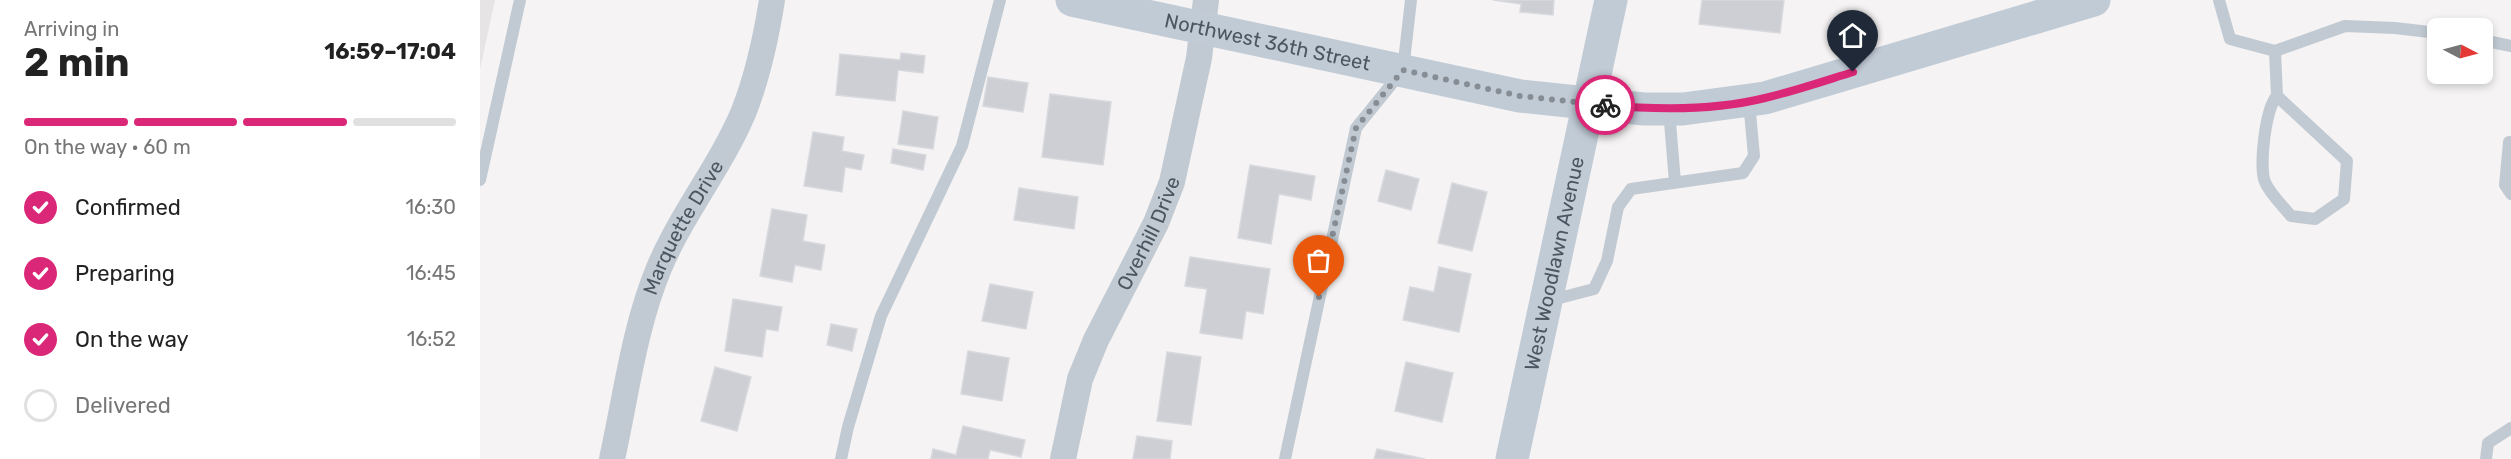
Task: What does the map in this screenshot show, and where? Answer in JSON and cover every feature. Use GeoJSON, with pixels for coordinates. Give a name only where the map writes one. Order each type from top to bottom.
{"type":"FeatureCollection","features":[{"type":"Feature","properties":{"kind":"main road","name":"Northwest 36th Street"},"geometry":{"type":"LineString","coordinates":[[1072,0],[1204,14],[1403,70],[1520,96],[1589,104],[1669,109],[1766,98],[2094,0]]}},
{"type":"Feature","properties":{"kind":"main road","name":"West Woodlawn Avenue"},"geometry":{"type":"LineString","coordinates":[[1512,459],[1611,0]]}},
{"type":"Feature","properties":{"kind":"street","name":"Marquette Drive"},"geometry":{"type":"LineString","coordinates":[[612,459],[644,313],[659,269],[679,226],[726,146],[743,111],[759,65],[772,0]]}},
{"type":"Feature","properties":{"kind":"street","name":"Overhill Drive"},"geometry":{"type":"LineString","coordinates":[[1063,459],[1080,379],[1096,340],[1156,223],[1172,182],[1199,58],[1204,14]]}},
{"type":"Feature","properties":{"kind":"lane"},"geometry":{"type":"LineString","coordinates":[[480,180],[520,0]]}},
{"type":"Feature","properties":{"kind":"lane"},"geometry":{"type":"LineString","coordinates":[[841,459],[880,316],[962,146],[1000,0]]}},
{"type":"Feature","properties":{"kind":"lane"},"geometry":{"type":"LineString","coordinates":[[1285,459],[1356,128],[1403,70],[1411,0]]}},
{"type":"Feature","properties":{"kind":"lane"},"geometry":{"type":"LineString","coordinates":[[2219,0],[2230,39],[2275,51],[2345,26],[2427,32]]}},
{"type":"Feature","properties":{"kind":"lane"},"geometry":{"type":"LineString","coordinates":[[2493,42],[2511,46]]}},
{"type":"Feature","properties":{"kind":"lane"},"geometry":{"type":"LineString","coordinates":[[2275,51],[2277,96],[2347,160],[2344,199],[2315,219],[2291,216],[2265,181],[2265,124],[2272,100],[2277,96]]}},
{"type":"Feature","properties":{"kind":"lane"},"geometry":{"type":"LineString","coordinates":[[1546,301],[1594,289],[1607,261],[1618,207],[1631,189],[1743,173],[1754,156],[1749,101]]}},
{"type":"Feature","properties":{"kind":"lane"},"geometry":{"type":"LineString","coordinates":[[1669,109],[1675,182]]}},
{"type":"Feature","properties":{"kind":"lane"},"geometry":{"type":"LineString","coordinates":[[2511,142],[2509,142],[2505,185],[2511,194]]}},
{"type":"Feature","properties":{"kind":"lane"},"geometry":{"type":"LineString","coordinates":[[2486,459],[2488,443],[2511,428]]}},
{"type":"Feature","properties":{"kind":"shaded area"},"geometry":{"type":"Polygon","coordinates":[[[480,0],[495,0],[480,69],[480,0]]]}},
{"type":"Feature","properties":{"kind":"building"},"geometry":{"type":"Polygon","coordinates":[[[1493,0],[1554,0],[1553,15],[1520,12],[1521,4],[1493,0]]]}},
{"type":"Feature","properties":{"kind":"building"},"geometry":{"type":"Polygon","coordinates":[[[1702,0],[1784,0],[1780,33],[1699,24],[1702,0]]]}},
{"type":"Feature","properties":{"kind":"building"},"geometry":{"type":"Polygon","coordinates":[[[901,53],[925,56],[923,73],[898,70],[895,101],[836,95],[840,54],[900,60],[901,53]]]}},
{"type":"Feature","properties":{"kind":"building"},"geometry":{"type":"Polygon","coordinates":[[[988,77],[1028,83],[1023,112],[983,106],[988,77]]]}},
{"type":"Feature","properties":{"kind":"building"},"geometry":{"type":"Polygon","coordinates":[[[1050,94],[1111,102],[1103,165],[1042,157],[1050,94]]]}},
{"type":"Feature","properties":{"kind":"building"},"geometry":{"type":"Polygon","coordinates":[[[903,111],[938,117],[933,149],[898,144],[903,111]]]}},
{"type":"Feature","properties":{"kind":"building"},"geometry":{"type":"Polygon","coordinates":[[[813,132],[844,137],[842,151],[864,155],[861,170],[845,167],[842,192],[804,186],[813,132]]]}},
{"type":"Feature","properties":{"kind":"building"},"geometry":{"type":"Polygon","coordinates":[[[893,149],[926,155],[923,170],[891,163],[893,149]]]}},
{"type":"Feature","properties":{"kind":"building"},"geometry":{"type":"Polygon","coordinates":[[[1250,165],[1315,176],[1311,200],[1279,194],[1271,244],[1238,238],[1250,165]]]}},
{"type":"Feature","properties":{"kind":"building"},"geometry":{"type":"Polygon","coordinates":[[[1386,170],[1419,179],[1411,210],[1378,201],[1386,170]]]}},
{"type":"Feature","properties":{"kind":"building"},"geometry":{"type":"Polygon","coordinates":[[[1452,183],[1487,192],[1472,251],[1438,243],[1452,183]]]}},
{"type":"Feature","properties":{"kind":"building"},"geometry":{"type":"Polygon","coordinates":[[[1019,188],[1078,197],[1074,229],[1014,220],[1019,188]]]}},
{"type":"Feature","properties":{"kind":"building"},"geometry":{"type":"Polygon","coordinates":[[[772,209],[807,215],[803,241],[825,245],[821,270],[795,265],[792,282],[760,276],[772,209]]]}},
{"type":"Feature","properties":{"kind":"building"},"geometry":{"type":"Polygon","coordinates":[[[1190,257],[1270,269],[1263,314],[1246,311],[1242,339],[1200,333],[1207,289],[1185,286],[1190,257]]]}},
{"type":"Feature","properties":{"kind":"building"},"geometry":{"type":"Polygon","coordinates":[[[1439,267],[1471,274],[1459,332],[1403,320],[1410,287],[1434,292],[1439,267]]]}},
{"type":"Feature","properties":{"kind":"building"},"geometry":{"type":"Polygon","coordinates":[[[990,284],[1033,292],[1026,329],[982,321],[990,284]]]}},
{"type":"Feature","properties":{"kind":"building"},"geometry":{"type":"Polygon","coordinates":[[[733,299],[782,307],[778,331],[766,329],[762,357],[725,351],[733,299]]]}},
{"type":"Feature","properties":{"kind":"building"},"geometry":{"type":"Polygon","coordinates":[[[831,324],[857,329],[852,351],[827,345],[831,324]]]}},
{"type":"Feature","properties":{"kind":"building"},"geometry":{"type":"Polygon","coordinates":[[[968,351],[1009,358],[1002,401],[961,394],[968,351]]]}},
{"type":"Feature","properties":{"kind":"building"},"geometry":{"type":"Polygon","coordinates":[[[1167,352],[1201,357],[1191,425],[1157,421],[1167,352]]]}},
{"type":"Feature","properties":{"kind":"building"},"geometry":{"type":"Polygon","coordinates":[[[1406,362],[1453,373],[1442,422],[1395,411],[1406,362]]]}},
{"type":"Feature","properties":{"kind":"building"},"geometry":{"type":"Polygon","coordinates":[[[715,367],[751,377],[737,431],[701,421],[715,367]]]}},
{"type":"Feature","properties":{"kind":"building"},"geometry":{"type":"Polygon","coordinates":[[[963,426],[1025,440],[1021,457],[990,450],[988,459],[931,459],[933,449],[956,455],[963,426]]]}},
{"type":"Feature","properties":{"kind":"building"},"geometry":{"type":"Polygon","coordinates":[[[1137,436],[1172,441],[1170,459],[1133,459],[1137,436]]]}},
{"type":"Feature","properties":{"kind":"building"},"geometry":{"type":"Polygon","coordinates":[[[1377,449],[1425,459],[1374,459],[1377,449]]]}},
{"type":"Feature","properties":{"kind":"way so far"},"geometry":{"type":"LineString","coordinates":[[1319,297],[1356,128],[1403,70],[1520,96],[1605,105]]}},
{"type":"Feature","properties":{"kind":"route"},"geometry":{"type":"LineString","coordinates":[[1605,105],[1644,109],[1683,109],[1728,105],[1766,98],[1853,72]]}}]}
